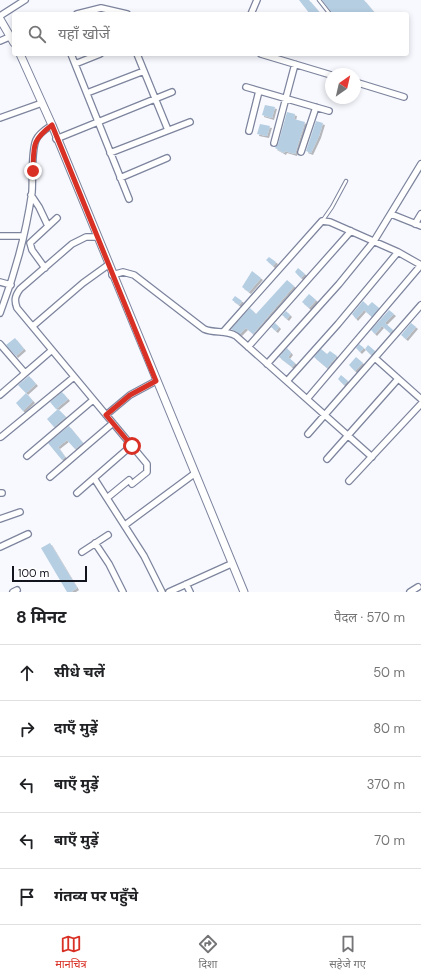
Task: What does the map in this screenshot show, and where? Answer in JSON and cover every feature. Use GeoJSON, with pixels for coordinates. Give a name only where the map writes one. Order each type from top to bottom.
{"type":"FeatureCollection","features":[{"type":"Feature","properties":{"kind":"street"},"geometry":{"type":"LineString","coordinates":[[12,36],[0,17],[25,0]]}},
{"type":"Feature","properties":{"kind":"street"},"geometry":{"type":"LineString","coordinates":[[252,12],[256,0]]}},
{"type":"Feature","properties":{"kind":"street"},"geometry":{"type":"LineString","coordinates":[[85,12],[101,8],[118,12]]}},
{"type":"Feature","properties":{"kind":"street"},"geometry":{"type":"LineString","coordinates":[[0,41],[12,38]]}},
{"type":"Feature","properties":{"kind":"street"},"geometry":{"type":"LineString","coordinates":[[21,56],[52,125],[56,139],[112,275],[151,384],[226,566],[244,592]]}},
{"type":"Feature","properties":{"kind":"street"},"geometry":{"type":"LineString","coordinates":[[72,56],[129,199]]}},
{"type":"Feature","properties":{"kind":"street"},"geometry":{"type":"LineString","coordinates":[[75,64],[95,56]]}},
{"type":"Feature","properties":{"kind":"street"},"geometry":{"type":"LineString","coordinates":[[138,56],[168,130]]}},
{"type":"Feature","properties":{"kind":"street"},"geometry":{"type":"LineString","coordinates":[[268,56],[325,73]]}},
{"type":"Feature","properties":{"kind":"street"},"geometry":{"type":"LineString","coordinates":[[274,144],[295,64]]}},
{"type":"Feature","properties":{"kind":"street"},"geometry":{"type":"LineString","coordinates":[[87,93],[144,71]]}},
{"type":"Feature","properties":{"kind":"street"},"geometry":{"type":"LineString","coordinates":[[361,84],[404,97]]}},
{"type":"Feature","properties":{"kind":"street"},"geometry":{"type":"LineString","coordinates":[[246,87],[329,111]]}},
{"type":"Feature","properties":{"kind":"street"},"geometry":{"type":"LineString","coordinates":[[249,131],[259,91]]}},
{"type":"Feature","properties":{"kind":"street"},"geometry":{"type":"LineString","coordinates":[[56,139],[172,92]]}},
{"type":"Feature","properties":{"kind":"street"},"geometry":{"type":"LineString","coordinates":[[0,118],[42,103]]}},
{"type":"Feature","properties":{"kind":"street"},"geometry":{"type":"LineString","coordinates":[[301,152],[316,107]]}},
{"type":"Feature","properties":{"kind":"street"},"geometry":{"type":"LineString","coordinates":[[110,153],[190,122]]}},
{"type":"Feature","properties":{"kind":"street"},"geometry":{"type":"LineString","coordinates":[[0,313],[2,302],[11,285],[24,236],[31,195],[34,144],[40,134],[52,125]]}},
{"type":"Feature","properties":{"kind":"street"},"geometry":{"type":"LineString","coordinates":[[120,178],[167,158]]}},
{"type":"Feature","properties":{"kind":"street"},"geometry":{"type":"LineString","coordinates":[[267,364],[339,284],[374,242],[421,164]]}},
{"type":"Feature","properties":{"kind":"street"},"geometry":{"type":"LineString","coordinates":[[31,195],[39,206],[48,226]]}},
{"type":"Feature","properties":{"kind":"street"},"geometry":{"type":"LineString","coordinates":[[390,214],[421,226]]}},
{"type":"Feature","properties":{"kind":"street"},"geometry":{"type":"LineString","coordinates":[[415,224],[421,214]]}},
{"type":"Feature","properties":{"kind":"street"},"geometry":{"type":"LineString","coordinates":[[45,268],[29,246],[32,240],[57,218]]}},
{"type":"Feature","properties":{"kind":"street"},"geometry":{"type":"LineString","coordinates":[[224,331],[322,221],[330,222],[351,231],[398,252],[421,265],[307,399]]}},
{"type":"Feature","properties":{"kind":"street"},"geometry":{"type":"LineString","coordinates":[[248,347],[351,231]]}},
{"type":"Feature","properties":{"kind":"street"},"geometry":{"type":"LineString","coordinates":[[0,236],[24,236]]}},
{"type":"Feature","properties":{"kind":"street"},"geometry":{"type":"LineString","coordinates":[[96,237],[86,237],[80,239],[45,268],[15,296],[17,308],[149,466],[147,472],[107,498]]}},
{"type":"Feature","properties":{"kind":"street"},"geometry":{"type":"LineString","coordinates":[[287,381],[338,324],[398,252]]}},
{"type":"Feature","properties":{"kind":"street"},"geometry":{"type":"LineString","coordinates":[[33,326],[83,283],[108,265]]}},
{"type":"Feature","properties":{"kind":"street"},"geometry":{"type":"LineString","coordinates":[[112,275],[123,272],[134,275],[204,329],[210,332],[224,331],[236,336],[372,457]]}},
{"type":"Feature","properties":{"kind":"street"},"geometry":{"type":"LineString","coordinates":[[0,282],[11,285]]}},
{"type":"Feature","properties":{"kind":"street"},"geometry":{"type":"LineString","coordinates":[[308,434],[421,305]]}},
{"type":"Feature","properties":{"kind":"street"},"geometry":{"type":"LineString","coordinates":[[0,344],[26,373]]}},
{"type":"Feature","properties":{"kind":"street"},"geometry":{"type":"LineString","coordinates":[[0,395],[52,350]]}},
{"type":"Feature","properties":{"kind":"street"},"geometry":{"type":"LineString","coordinates":[[375,358],[421,399]]}},
{"type":"Feature","properties":{"kind":"street"},"geometry":{"type":"LineString","coordinates":[[1,437],[74,377]]}},
{"type":"Feature","properties":{"kind":"street"},"geometry":{"type":"LineString","coordinates":[[328,459],[398,379]]}},
{"type":"Feature","properties":{"kind":"street"},"geometry":{"type":"LineString","coordinates":[[106,415],[119,403],[151,384]]}},
{"type":"Feature","properties":{"kind":"street"},"geometry":{"type":"LineString","coordinates":[[27,456],[93,400]]}},
{"type":"Feature","properties":{"kind":"street"},"geometry":{"type":"LineString","coordinates":[[349,481],[421,404]]}},
{"type":"Feature","properties":{"kind":"street"},"geometry":{"type":"LineString","coordinates":[[50,477],[113,423]]}},
{"type":"Feature","properties":{"kind":"street"},"geometry":{"type":"LineString","coordinates":[[77,492],[132,446]]}},
{"type":"Feature","properties":{"kind":"street"},"geometry":{"type":"LineString","coordinates":[[125,525],[189,477]]}},
{"type":"Feature","properties":{"kind":"street"},"geometry":{"type":"LineString","coordinates":[[94,478],[144,556],[162,592]]}},
{"type":"Feature","properties":{"kind":"street"},"geometry":{"type":"LineString","coordinates":[[0,519],[20,512]]}},
{"type":"Feature","properties":{"kind":"street"},"geometry":{"type":"LineString","coordinates":[[0,547],[28,534]]}},
{"type":"Feature","properties":{"kind":"street"},"geometry":{"type":"LineString","coordinates":[[82,552],[108,535]]}},
{"type":"Feature","properties":{"kind":"street"},"geometry":{"type":"LineString","coordinates":[[95,543],[109,564],[123,592]]}},
{"type":"Feature","properties":{"kind":"street"},"geometry":{"type":"LineString","coordinates":[[169,592],[226,566]]}},
{"type":"Feature","properties":{"kind":"street"},"geometry":{"type":"LineString","coordinates":[[186,584],[190,592]]}},
{"type":"Feature","properties":{"kind":"street"},"geometry":{"type":"LineString","coordinates":[[410,592],[418,587]]}},
{"type":"Feature","properties":{"kind":"lane"},"geometry":{"type":"LineString","coordinates":[[319,0],[328,12]]}},
{"type":"Feature","properties":{"kind":"lane"},"geometry":{"type":"LineString","coordinates":[[322,221],[332,207],[346,181]]}},
{"type":"Feature","properties":{"kind":"building"},"geometry":{"type":"Polygon","coordinates":[[[299,0],[309,0],[319,12],[308,12],[299,0]]]}},
{"type":"Feature","properties":{"kind":"building"},"geometry":{"type":"Polygon","coordinates":[[[322,0],[364,0],[374,12],[331,12],[322,0]]]}},
{"type":"Feature","properties":{"kind":"building"},"geometry":{"type":"Polygon","coordinates":[[[265,105],[275,107],[272,118],[262,115],[265,105]]]}},
{"type":"Feature","properties":{"kind":"building"},"geometry":{"type":"Polygon","coordinates":[[[287,112],[295,114],[294,119],[305,122],[295,154],[285,151],[284,153],[275,148],[278,144],[287,112]]]}},
{"type":"Feature","properties":{"kind":"building"},"geometry":{"type":"Polygon","coordinates":[[[316,121],[323,123],[311,153],[306,151],[316,121]]]}},
{"type":"Feature","properties":{"kind":"building"},"geometry":{"type":"Polygon","coordinates":[[[260,124],[270,126],[267,136],[257,134],[260,124]]]}},
{"type":"Feature","properties":{"kind":"building"},"geometry":{"type":"Polygon","coordinates":[[[269,257],[276,262],[273,266],[266,260],[269,257]]]}},
{"type":"Feature","properties":{"kind":"building"},"geometry":{"type":"Polygon","coordinates":[[[298,268],[305,274],[301,278],[295,272],[298,268]]]}},
{"type":"Feature","properties":{"kind":"building"},"geometry":{"type":"Polygon","coordinates":[[[252,271],[261,278],[249,292],[242,287],[252,271]]]}},
{"type":"Feature","properties":{"kind":"building"},"geometry":{"type":"Polygon","coordinates":[[[287,280],[294,286],[253,334],[246,328],[240,334],[231,329],[250,308],[256,314],[287,280]]]}},
{"type":"Feature","properties":{"kind":"building"},"geometry":{"type":"Polygon","coordinates":[[[309,294],[316,300],[309,308],[302,302],[309,294]]]}},
{"type":"Feature","properties":{"kind":"building"},"geometry":{"type":"Polygon","coordinates":[[[235,296],[242,301],[239,305],[232,300],[235,296]]]}},
{"type":"Feature","properties":{"kind":"building"},"geometry":{"type":"Polygon","coordinates":[[[363,301],[368,306],[372,302],[379,308],[372,317],[364,310],[356,319],[352,314],[363,301]]]}},
{"type":"Feature","properties":{"kind":"building"},"geometry":{"type":"Polygon","coordinates":[[[389,310],[394,314],[385,323],[393,330],[390,333],[382,326],[375,334],[371,330],[389,310]]]}},
{"type":"Feature","properties":{"kind":"building"},"geometry":{"type":"Polygon","coordinates":[[[286,311],[290,315],[287,319],[282,315],[286,311]]]}},
{"type":"Feature","properties":{"kind":"building"},"geometry":{"type":"Polygon","coordinates":[[[275,323],[279,327],[276,331],[271,327],[275,323]]]}},
{"type":"Feature","properties":{"kind":"building"},"geometry":{"type":"Polygon","coordinates":[[[411,323],[416,327],[406,339],[401,335],[411,323]]]}},
{"type":"Feature","properties":{"kind":"building"},"geometry":{"type":"Polygon","coordinates":[[[15,338],[24,349],[16,356],[6,345],[15,338]]]}},
{"type":"Feature","properties":{"kind":"building"},"geometry":{"type":"Polygon","coordinates":[[[359,344],[364,348],[360,352],[356,348],[359,344]]]}},
{"type":"Feature","properties":{"kind":"building"},"geometry":{"type":"Polygon","coordinates":[[[368,345],[375,351],[371,355],[365,349],[368,345]]]}},
{"type":"Feature","properties":{"kind":"building"},"geometry":{"type":"Polygon","coordinates":[[[287,348],[291,353],[288,357],[295,363],[292,367],[279,357],[287,348]]]}},
{"type":"Feature","properties":{"kind":"building"},"geometry":{"type":"Polygon","coordinates":[[[321,349],[327,354],[330,351],[337,356],[327,368],[314,357],[321,349]]]}},
{"type":"Feature","properties":{"kind":"building"},"geometry":{"type":"Polygon","coordinates":[[[356,357],[363,363],[355,371],[349,365],[356,357]]]}},
{"type":"Feature","properties":{"kind":"building"},"geometry":{"type":"Polygon","coordinates":[[[341,375],[348,381],[344,385],[338,379],[341,375]]]}},
{"type":"Feature","properties":{"kind":"building"},"geometry":{"type":"Polygon","coordinates":[[[29,376],[36,384],[26,393],[18,385],[29,376]]]}},
{"type":"Feature","properties":{"kind":"building"},"geometry":{"type":"Polygon","coordinates":[[[62,392],[68,399],[56,409],[50,402],[62,392]]]}},
{"type":"Feature","properties":{"kind":"building"},"geometry":{"type":"Polygon","coordinates":[[[26,393],[33,401],[23,411],[16,403],[26,393]]]}},
{"type":"Feature","properties":{"kind":"building"},"geometry":{"type":"Polygon","coordinates":[[[58,409],[66,417],[54,427],[47,419],[58,409]]]}},
{"type":"Feature","properties":{"kind":"building"},"geometry":{"type":"Polygon","coordinates":[[[69,426],[83,443],[75,449],[67,440],[58,447],[65,457],[62,460],[48,443],[69,426]]]}},
{"type":"Feature","properties":{"kind":"building"},"geometry":{"type":"Polygon","coordinates":[[[50,543],[77,588],[71,592],[67,592],[41,548],[50,543]]]}},
{"type":"Feature","properties":{"kind":"route"},"geometry":{"type":"LineString","coordinates":[[33,171],[34,144],[36,138],[52,125],[56,139],[156,381],[130,395],[106,415],[132,446]]}}]}
